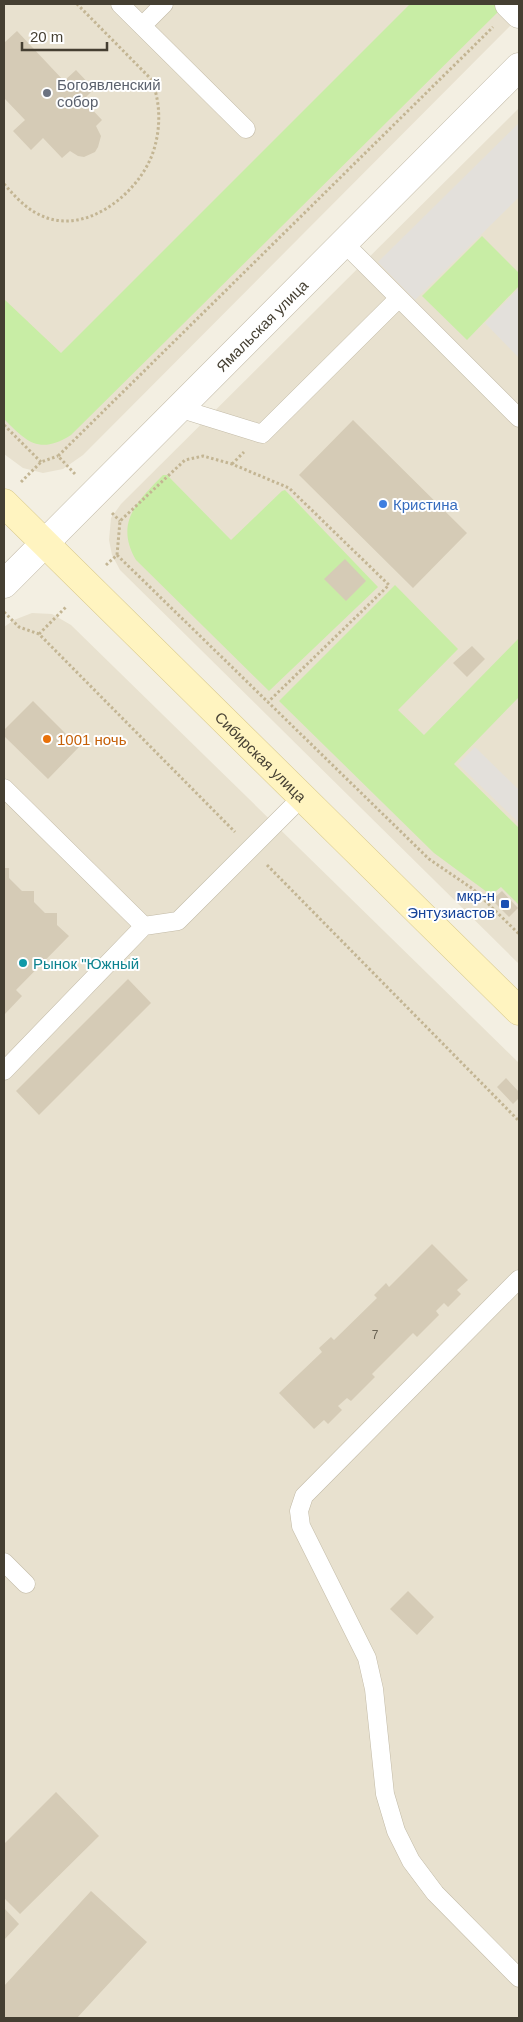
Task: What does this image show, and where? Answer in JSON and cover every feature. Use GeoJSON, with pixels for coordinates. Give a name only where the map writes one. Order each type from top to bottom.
{"type":"FeatureCollection","features":[{"type":"Feature","properties":{"kind":"main road","name":"Сибирская улица"},"geometry":{"type":"LineString","coordinates":[[4,503],[519,1010]]}},
{"type":"Feature","properties":{"kind":"street","name":"Ямальская улица"},"geometry":{"type":"LineString","coordinates":[[4,584],[519,67]]}},
{"type":"Feature","properties":{"kind":"lane"},"geometry":{"type":"LineString","coordinates":[[120,4],[246,129]]}},
{"type":"Feature","properties":{"kind":"lane"},"geometry":{"type":"LineString","coordinates":[[142,26],[164,4]]}},
{"type":"Feature","properties":{"kind":"lane"},"geometry":{"type":"LineString","coordinates":[[344,243],[519,418]]}},
{"type":"Feature","properties":{"kind":"lane"},"geometry":{"type":"LineString","coordinates":[[178,408],[262,434],[399,298]]}},
{"type":"Feature","properties":{"kind":"lane"},"geometry":{"type":"LineString","coordinates":[[4,788],[144,926]]}},
{"type":"Feature","properties":{"kind":"lane"},"geometry":{"type":"LineString","coordinates":[[4,1071],[144,926],[178,921],[302,797]]}},
{"type":"Feature","properties":{"kind":"lane"},"geometry":{"type":"LineString","coordinates":[[519,1279],[304,1496],[299,1511],[301,1526],[366,1658],[374,1689],[385,1794],[396,1831],[411,1861],[435,1893],[519,1978]]}},
{"type":"Feature","properties":{"kind":"lane"},"geometry":{"type":"LineString","coordinates":[[4,1562],[26,1584]]}},
{"type":"Feature","properties":{"kind":"path"},"geometry":{"type":"LineString","coordinates":[[4,184],[26,206],[39,215],[59,220],[83,219],[101,212],[120,199],[137,181],[150,160],[157,136],[159,113],[156,92],[151,79],[77,4]]}},
{"type":"Feature","properties":{"kind":"path"},"geometry":{"type":"LineString","coordinates":[[4,425],[40,462],[58,456],[514,8]]}},
{"type":"Feature","properties":{"kind":"path"},"geometry":{"type":"LineString","coordinates":[[58,456],[120,521]]}},
{"type":"Feature","properties":{"kind":"path"},"geometry":{"type":"LineString","coordinates":[[268,702],[388,586],[290,488],[232,464],[203,456],[185,460],[120,521],[117,555],[429,859],[472,888],[519,934]]}},
{"type":"Feature","properties":{"kind":"path"},"geometry":{"type":"LineString","coordinates":[[4,612],[19,626],[39,634],[519,1121]]}},
{"type":"Feature","properties":{"kind":"shaded area"},"geometry":{"type":"Polygon","coordinates":[[[4,4],[519,4],[519,17],[83,455],[63,469],[43,473],[23,468],[4,454],[4,4]]]}},
{"type":"Feature","properties":{"kind":"shaded area"},"geometry":{"type":"Polygon","coordinates":[[[519,108],[519,964],[120,570],[112,555],[109,540],[111,518],[121,504],[519,108]]]}},
{"type":"Feature","properties":{"kind":"shaded area"},"geometry":{"type":"Polygon","coordinates":[[[519,123],[519,197],[415,300],[378,262],[519,123]]]}},
{"type":"Feature","properties":{"kind":"shaded area"},"geometry":{"type":"Polygon","coordinates":[[[519,288],[519,358],[485,323],[519,288]]]}},
{"type":"Feature","properties":{"kind":"shaded area"},"geometry":{"type":"Polygon","coordinates":[[[32,613],[52,614],[71,625],[519,1063],[519,2018],[4,2018],[4,627],[14,620],[32,613]]]}},
{"type":"Feature","properties":{"kind":"shaded area"},"geometry":{"type":"Polygon","coordinates":[[[475,747],[519,790],[519,823],[458,764],[475,747]]]}},
{"type":"Feature","properties":{"kind":"green space"},"geometry":{"type":"Polygon","coordinates":[[[410,4],[497,4],[500,10],[71,435],[60,441],[42,445],[27,439],[12,427],[4,419],[4,299],[61,353],[410,4]]]}},
{"type":"Feature","properties":{"kind":"green space"},"geometry":{"type":"Polygon","coordinates":[[[482,236],[519,273],[519,286],[467,340],[422,296],[482,236]]]}},
{"type":"Feature","properties":{"kind":"green space"},"geometry":{"type":"Polygon","coordinates":[[[163,475],[167,475],[231,540],[285,490],[378,587],[269,691],[136,560],[127,534],[128,523],[138,503],[163,475]]]}},
{"type":"Feature","properties":{"kind":"green space"},"geometry":{"type":"Polygon","coordinates":[[[395,585],[458,649],[398,710],[424,735],[519,638],[519,697],[454,764],[519,828],[519,905],[501,887],[491,895],[434,853],[279,701],[395,585]]]}},
{"type":"Feature","properties":{"kind":"building","name":"Богоявленский собор"},"geometry":{"type":"Polygon","coordinates":[[[17,31],[64,81],[76,70],[94,89],[83,100],[102,120],[96,126],[101,136],[95,152],[84,157],[70,151],[62,158],[43,138],[31,150],[13,131],[25,120],[4,98],[4,40],[5,42],[17,31]]]}},
{"type":"Feature","properties":{"kind":"building","name":"Кристина"},"geometry":{"type":"Polygon","coordinates":[[[353,420],[467,533],[413,588],[299,475],[353,420]]]}},
{"type":"Feature","properties":{"kind":"building"},"geometry":{"type":"Polygon","coordinates":[[[345,559],[366,581],[346,601],[324,579],[345,559]]]}},
{"type":"Feature","properties":{"kind":"building"},"geometry":{"type":"Polygon","coordinates":[[[472,646],[485,659],[467,677],[453,663],[472,646]]]}},
{"type":"Feature","properties":{"kind":"building"},"geometry":{"type":"Polygon","coordinates":[[[33,701],[79,747],[48,779],[4,736],[4,730],[33,701]]]}},
{"type":"Feature","properties":{"kind":"building","name":"Рынок \"Южный"},"geometry":{"type":"Polygon","coordinates":[[[4,868],[9,868],[9,878],[22,891],[34,891],[34,902],[45,913],[57,913],[57,925],[69,936],[16,990],[22,996],[4,1015],[4,868]]]}},
{"type":"Feature","properties":{"kind":"building"},"geometry":{"type":"Polygon","coordinates":[[[502,891],[518,908],[509,917],[492,900],[502,891]]]}},
{"type":"Feature","properties":{"kind":"building"},"geometry":{"type":"Polygon","coordinates":[[[128,979],[151,1003],[39,1115],[16,1091],[128,979]]]}},
{"type":"Feature","properties":{"kind":"building"},"geometry":{"type":"Polygon","coordinates":[[[506,1078],[519,1092],[519,1098],[513,1104],[497,1087],[506,1078]]]}},
{"type":"Feature","properties":{"kind":"building"},"geometry":{"type":"Polygon","coordinates":[[[432,1244],[468,1280],[457,1290],[461,1294],[448,1307],[444,1303],[436,1311],[439,1315],[417,1337],[413,1333],[372,1374],[375,1377],[351,1401],[347,1398],[338,1406],[342,1410],[328,1424],[324,1420],[314,1429],[279,1393],[322,1352],[319,1348],[331,1337],[334,1340],[377,1298],[374,1295],[386,1283],[389,1287],[432,1244]]]}},
{"type":"Feature","properties":{"kind":"building"},"geometry":{"type":"Polygon","coordinates":[[[408,1591],[434,1617],[417,1635],[390,1609],[408,1591]]]}},
{"type":"Feature","properties":{"kind":"building"},"geometry":{"type":"Polygon","coordinates":[[[56,1792],[99,1836],[20,1914],[4,1898],[4,1844],[56,1792]]]}},
{"type":"Feature","properties":{"kind":"building"},"geometry":{"type":"Polygon","coordinates":[[[91,1891],[147,1942],[77,2018],[4,2018],[4,1986],[91,1891]]]}},
{"type":"Feature","properties":{"kind":"building"},"geometry":{"type":"Polygon","coordinates":[[[4,1908],[19,1924],[4,1940],[4,1908]]]}},
{"type":"Feature","properties":{"kind":"place","name":"Богоявленский собор"},"geometry":{"type":"Point","coordinates":[47,93]}},
{"type":"Feature","properties":{"kind":"place","name":"Кристина"},"geometry":{"type":"Point","coordinates":[383,504]}},
{"type":"Feature","properties":{"kind":"place","name":"1001 ночь"},"geometry":{"type":"Point","coordinates":[47,739]}},
{"type":"Feature","properties":{"kind":"place","name":"мкр-н Энтузиастов"},"geometry":{"type":"Point","coordinates":[505,904]}},
{"type":"Feature","properties":{"kind":"place","name":"Рынок \"Южный"},"geometry":{"type":"Point","coordinates":[23,963]}}]}
